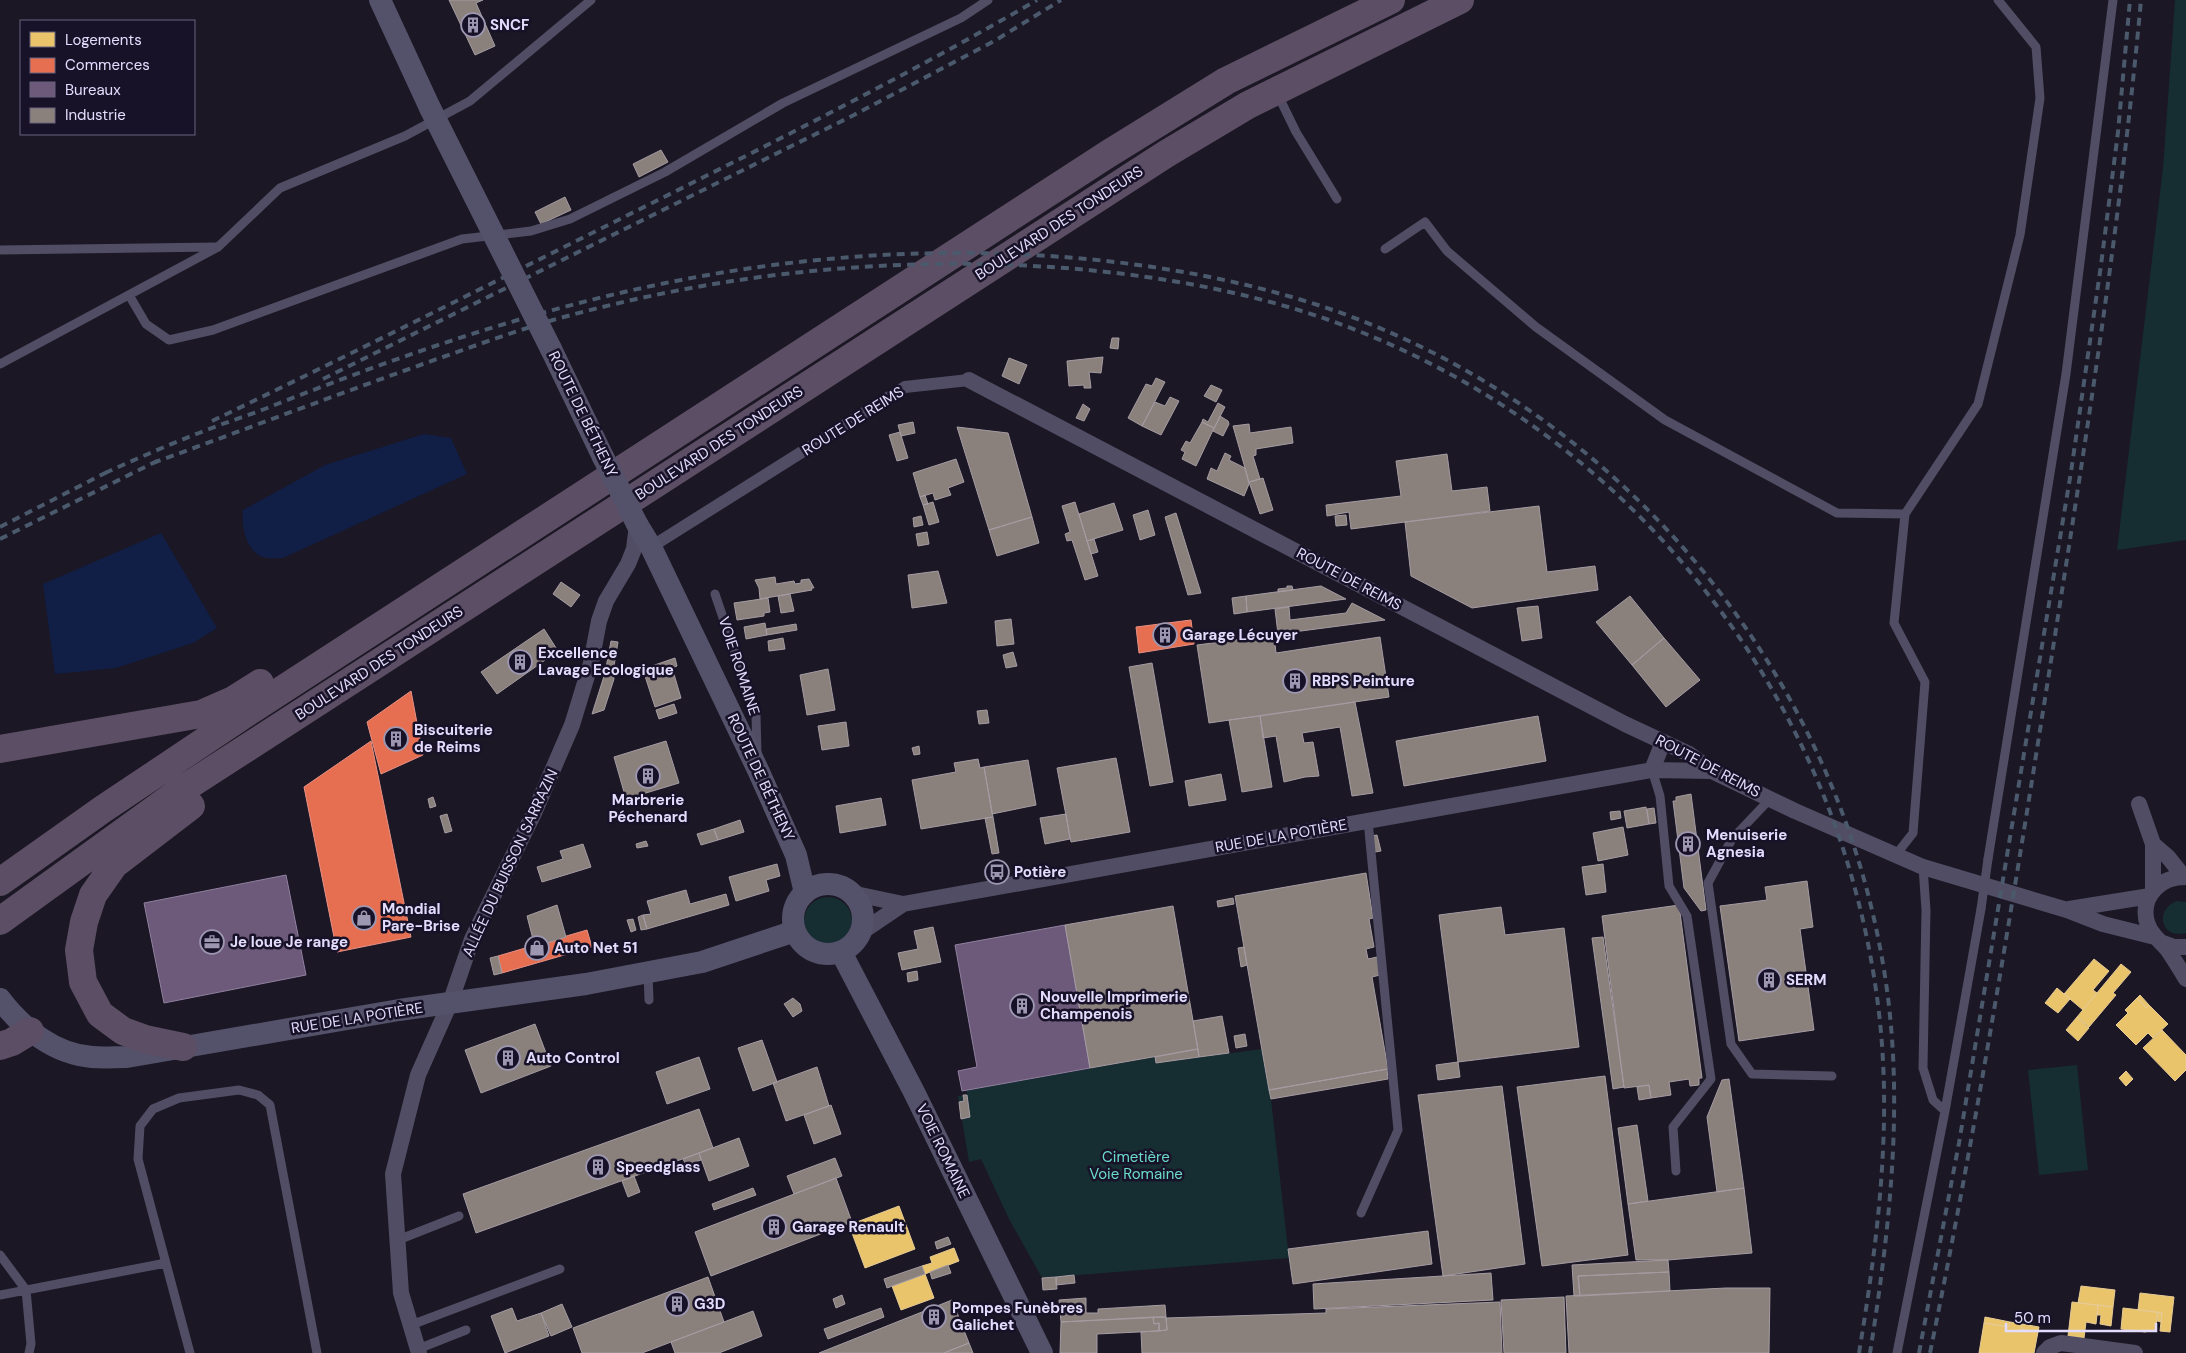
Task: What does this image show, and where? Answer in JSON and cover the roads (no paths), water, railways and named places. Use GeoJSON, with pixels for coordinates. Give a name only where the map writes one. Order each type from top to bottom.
{"type":"FeatureCollection","features":[{"type":"Feature","properties":{"kind":"highway","name":"BOULEVARD DES TONDEURS"},"geometry":{"type":"LineString","coordinates":[[0,882],[110,804],[1108,154],[1226,81],[1391,0]]}},
{"type":"Feature","properties":{"kind":"highway","name":"BOULEVARD DES TONDEURS"},"geometry":{"type":"LineString","coordinates":[[0,921],[178,793],[1166,154],[1248,104],[1460,0]]}},
{"type":"Feature","properties":{"kind":"highway"},"geometry":{"type":"LineString","coordinates":[[0,749],[201,714],[233,700],[379,610],[461,574]]}},
{"type":"Feature","properties":{"kind":"highway"},"geometry":{"type":"LineString","coordinates":[[183,1047],[145,1040],[123,1031],[100,1014],[83,982],[79,950],[84,922],[93,895],[114,865],[372,668]]}},
{"type":"Feature","properties":{"kind":"highway"},"geometry":{"type":"LineString","coordinates":[[0,1046],[12,1042],[30,1031]]}},
{"type":"Feature","properties":{"kind":"main road","name":"ROUTE DE BÉTHENY"},"geometry":{"type":"LineString","coordinates":[[380,0],[430,108],[603,457],[651,548],[758,770],[796,855],[805,893]]}},
{"type":"Feature","properties":{"kind":"main road","name":"ROUTE DE BÉTHENY"},"geometry":{"type":"LineString","coordinates":[[796,855],[829,884]]}},
{"type":"Feature","properties":{"kind":"main road"},"geometry":{"type":"LineString","coordinates":[[829,884],[837,885],[851,893],[861,907],[862,925],[860,934],[849,948],[841,952],[819,954],[808,949],[800,941],[792,921],[794,910],[805,893],[820,885],[829,884]]}},
{"type":"Feature","properties":{"kind":"main road","name":"RUE DE LA POTIÈRE"},"geometry":{"type":"LineString","coordinates":[[0,999],[30,1031],[43,1040],[68,1051],[91,1057],[127,1057],[450,1003],[586,984],[702,962],[795,931]]}},
{"type":"Feature","properties":{"kind":"main road","name":"VOIE ROMAINE"},"geometry":{"type":"LineString","coordinates":[[841,952],[914,1092],[1042,1353]]}},
{"type":"Feature","properties":{"kind":"street","name":"ROUTE DE REIMS"},"geometry":{"type":"LineString","coordinates":[[651,548],[905,387],[969,380],[1662,742],[1689,754],[1712,771],[1860,841],[1923,867],[2067,910],[2103,924],[2159,940],[2174,947],[2186,947]]}},
{"type":"Feature","properties":{"kind":"street","name":"ALLÉE DU BUISSON SARRAZIN"},"geometry":{"type":"LineString","coordinates":[[418,1351],[401,1292],[393,1174],[418,1075],[450,1003],[472,939],[534,813],[572,725],[591,663],[599,620],[606,600],[628,564],[634,549],[637,524]]}},
{"type":"Feature","properties":{"kind":"street"},"geometry":{"type":"LineString","coordinates":[[1652,770],[1662,742]]}},
{"type":"Feature","properties":{"kind":"street","name":"RUE DE LA POTIÈRE"},"geometry":{"type":"LineString","coordinates":[[860,934],[903,904],[1652,770],[1712,771]]}},
{"type":"Feature","properties":{"kind":"street"},"geometry":{"type":"LineString","coordinates":[[2139,804],[2153,844],[2151,893],[2146,906],[2146,918],[2149,928],[2186,979]]}},
{"type":"Feature","properties":{"kind":"street"},"geometry":{"type":"LineString","coordinates":[[2153,844],[2168,857],[2185,877]]}},
{"type":"Feature","properties":{"kind":"street","name":"ROUTE DE REIMS"},"geometry":{"type":"LineString","coordinates":[[2067,910],[2151,893],[2162,882],[2173,878],[2185,877]]}},
{"type":"Feature","properties":{"kind":"street"},"geometry":{"type":"LineString","coordinates":[[851,893],[903,904]]}},
{"type":"Feature","properties":{"kind":"street"},"geometry":{"type":"LineString","coordinates":[[2044,1353],[2050,1347],[2061,1343],[2135,1353]]}},
{"type":"Feature","properties":{"kind":"lane"},"geometry":{"type":"LineString","coordinates":[[0,364],[218,247],[280,188],[405,136],[470,101],[591,0]]}},
{"type":"Feature","properties":{"kind":"lane"},"geometry":{"type":"LineString","coordinates":[[129,295],[146,324],[169,340],[213,330],[462,239],[531,231],[570,219],[665,172],[783,103],[961,18],[988,0]]}},
{"type":"Feature","properties":{"kind":"lane"},"geometry":{"type":"LineString","coordinates":[[1895,856],[1913,833],[1925,682],[1894,624],[1905,514],[1978,404],[2020,235],[2040,98],[2036,47],[1998,0]]}},
{"type":"Feature","properties":{"kind":"lane"},"geometry":{"type":"LineString","coordinates":[[1897,1353],[1945,1111],[1981,909],[2066,374],[2112,0]]}},
{"type":"Feature","properties":{"kind":"lane"},"geometry":{"type":"LineString","coordinates":[[1276,91],[1296,132],[1337,199]]}},
{"type":"Feature","properties":{"kind":"lane"},"geometry":{"type":"LineString","coordinates":[[1385,249],[1425,222],[1447,251],[1536,327],[1666,420],[1837,513],[1905,514]]}},
{"type":"Feature","properties":{"kind":"lane"},"geometry":{"type":"LineString","coordinates":[[0,250],[218,247]]}},
{"type":"Feature","properties":{"kind":"lane","name":"VOIE ROMAINE"},"geometry":{"type":"LineString","coordinates":[[715,594],[756,716],[758,770]]}},
{"type":"Feature","properties":{"kind":"lane"},"geometry":{"type":"LineString","coordinates":[[1652,770],[1660,796],[1668,886],[1687,916],[1711,1079],[1673,1127],[1676,1171]]}},
{"type":"Feature","properties":{"kind":"lane"},"geometry":{"type":"LineString","coordinates":[[1770,799],[1732,839],[1708,883],[1731,1044],[1752,1074],[1832,1076]]}},
{"type":"Feature","properties":{"kind":"lane"},"geometry":{"type":"LineString","coordinates":[[1361,1213],[1398,1130],[1368,821]]}},
{"type":"Feature","properties":{"kind":"lane"},"geometry":{"type":"LineString","coordinates":[[1923,867],[1926,910],[1923,1068],[1933,1100],[1945,1111]]}},
{"type":"Feature","properties":{"kind":"lane"},"geometry":{"type":"LineString","coordinates":[[648,972],[649,1000]]}},
{"type":"Feature","properties":{"kind":"lane"},"geometry":{"type":"LineString","coordinates":[[190,1353],[138,1159],[140,1126],[154,1109],[179,1098],[239,1090],[258,1095],[270,1105],[317,1353]]}},
{"type":"Feature","properties":{"kind":"lane"},"geometry":{"type":"LineString","coordinates":[[398,1240],[459,1216]]}},
{"type":"Feature","properties":{"kind":"lane"},"geometry":{"type":"LineString","coordinates":[[0,1255],[26,1290],[31,1344],[29,1353]]}},
{"type":"Feature","properties":{"kind":"lane"},"geometry":{"type":"LineString","coordinates":[[0,1295],[166,1263]]}},
{"type":"Feature","properties":{"kind":"lane"},"geometry":{"type":"LineString","coordinates":[[411,1325],[560,1268]]}},
{"type":"Feature","properties":{"kind":"lane"},"geometry":{"type":"LineString","coordinates":[[418,1351],[466,1330]]}},
{"type":"Feature","properties":{"kind":"water"},"geometry":{"type":"Polygon","coordinates":[[[424,434],[451,438],[467,474],[283,558],[263,557],[252,550],[244,530],[243,510],[325,465],[424,434]]]}},
{"type":"Feature","properties":{"kind":"water"},"geometry":{"type":"Polygon","coordinates":[[[161,533],[217,628],[193,643],[116,668],[55,674],[43,584],[161,533]]]}},
{"type":"Feature","properties":{"kind":"railway"},"geometry":{"type":"LineString","coordinates":[[212,421],[801,128],[943,53],[1037,0]]}},
{"type":"Feature","properties":{"kind":"railway"},"geometry":{"type":"LineString","coordinates":[[323,379],[854,115],[996,40],[1061,0]]}},
{"type":"Feature","properties":{"kind":"railway"},"geometry":{"type":"LineString","coordinates":[[1919,1353],[1959,1143],[2071,472],[2118,132],[2130,0]]}},
{"type":"Feature","properties":{"kind":"railway"},"geometry":{"type":"LineString","coordinates":[[1930,1353],[1996,1001],[2066,567],[2091,406],[2124,163],[2141,0]]}},
{"type":"Feature","properties":{"kind":"railway"},"geometry":{"type":"LineString","coordinates":[[105,473],[208,429],[408,355],[545,312],[614,294],[684,279],[828,259],[952,253],[1015,254],[1079,258],[1142,265],[1204,276],[1265,290],[1324,307],[1430,351],[1528,409],[1617,480],[1695,562],[1762,653],[1817,752],[1858,859],[1884,970],[1890,1018],[1894,1114],[1892,1162],[1884,1258],[1870,1353]]}},
{"type":"Feature","properties":{"kind":"railway"},"geometry":{"type":"LineString","coordinates":[[153,463],[423,364],[553,320],[626,301],[699,286],[774,275],[848,268],[968,264],[1092,270],[1153,278],[1214,289],[1273,303],[1329,320],[1437,367],[1535,427],[1623,501],[1701,585],[1766,679],[1818,781],[1855,890],[1878,1005],[1882,1049],[1884,1136],[1881,1179],[1872,1266],[1859,1353]]}},
{"type":"Feature","properties":{"kind":"railway"},"geometry":{"type":"LineString","coordinates":[[0,539],[159,460]]}},
{"type":"Feature","properties":{"kind":"railway"},"geometry":{"type":"LineString","coordinates":[[0,527],[111,470]]}},
{"type":"Feature","properties":{"kind":"place","name":"SNCF"},"geometry":{"type":"Point","coordinates":[473,25]}},
{"type":"Feature","properties":{"kind":"place","name":"Garage Lécuyer"},"geometry":{"type":"Point","coordinates":[1165,635]}},
{"type":"Feature","properties":{"kind":"place","name":"Excellence Lavage Ecologique"},"geometry":{"type":"Point","coordinates":[520,662]}},
{"type":"Feature","properties":{"kind":"place","name":"RBPS Peinture"},"geometry":{"type":"Point","coordinates":[1295,681]}},
{"type":"Feature","properties":{"kind":"place","name":"Biscuiterie de Reims"},"geometry":{"type":"Point","coordinates":[396,739]}},
{"type":"Feature","properties":{"kind":"place","name":"Marbrerie Péchenard"},"geometry":{"type":"Point","coordinates":[648,776]}},
{"type":"Feature","properties":{"kind":"place","name":"Menuiserie Agnesia"},"geometry":{"type":"Point","coordinates":[1688,844]}},
{"type":"Feature","properties":{"kind":"place","name":"Potière"},"geometry":{"type":"Point","coordinates":[997,872]}},
{"type":"Feature","properties":{"kind":"place","name":"Mondial Pare-Brise"},"geometry":{"type":"Point","coordinates":[364,918]}},
{"type":"Feature","properties":{"kind":"place","name":"Je loue Je range"},"geometry":{"type":"Point","coordinates":[212,942]}},
{"type":"Feature","properties":{"kind":"place","name":"Auto Net 51"},"geometry":{"type":"Point","coordinates":[537,948]}},
{"type":"Feature","properties":{"kind":"place","name":"SERM"},"geometry":{"type":"Point","coordinates":[1769,980]}},
{"type":"Feature","properties":{"kind":"place","name":"Nouvelle Imprimerie Champenois"},"geometry":{"type":"Point","coordinates":[1022,1006]}},
{"type":"Feature","properties":{"kind":"place","name":"Auto Control"},"geometry":{"type":"Point","coordinates":[508,1058]}},
{"type":"Feature","properties":{"kind":"place","name":"Speedglass"},"geometry":{"type":"Point","coordinates":[598,1167]}},
{"type":"Feature","properties":{"kind":"place","name":"Garage Renault"},"geometry":{"type":"Point","coordinates":[774,1227]}},
{"type":"Feature","properties":{"kind":"place","name":"G3D"},"geometry":{"type":"Point","coordinates":[677,1304]}},
{"type":"Feature","properties":{"kind":"place","name":"Pompes Funèbres Galichet"},"geometry":{"type":"Point","coordinates":[934,1317]}},
{"type":"Feature","properties":{"kind":"park label","name":"Cimetière Voie Romaine"},"geometry":{"type":"Point","coordinates":[1136,1166]}}]}
